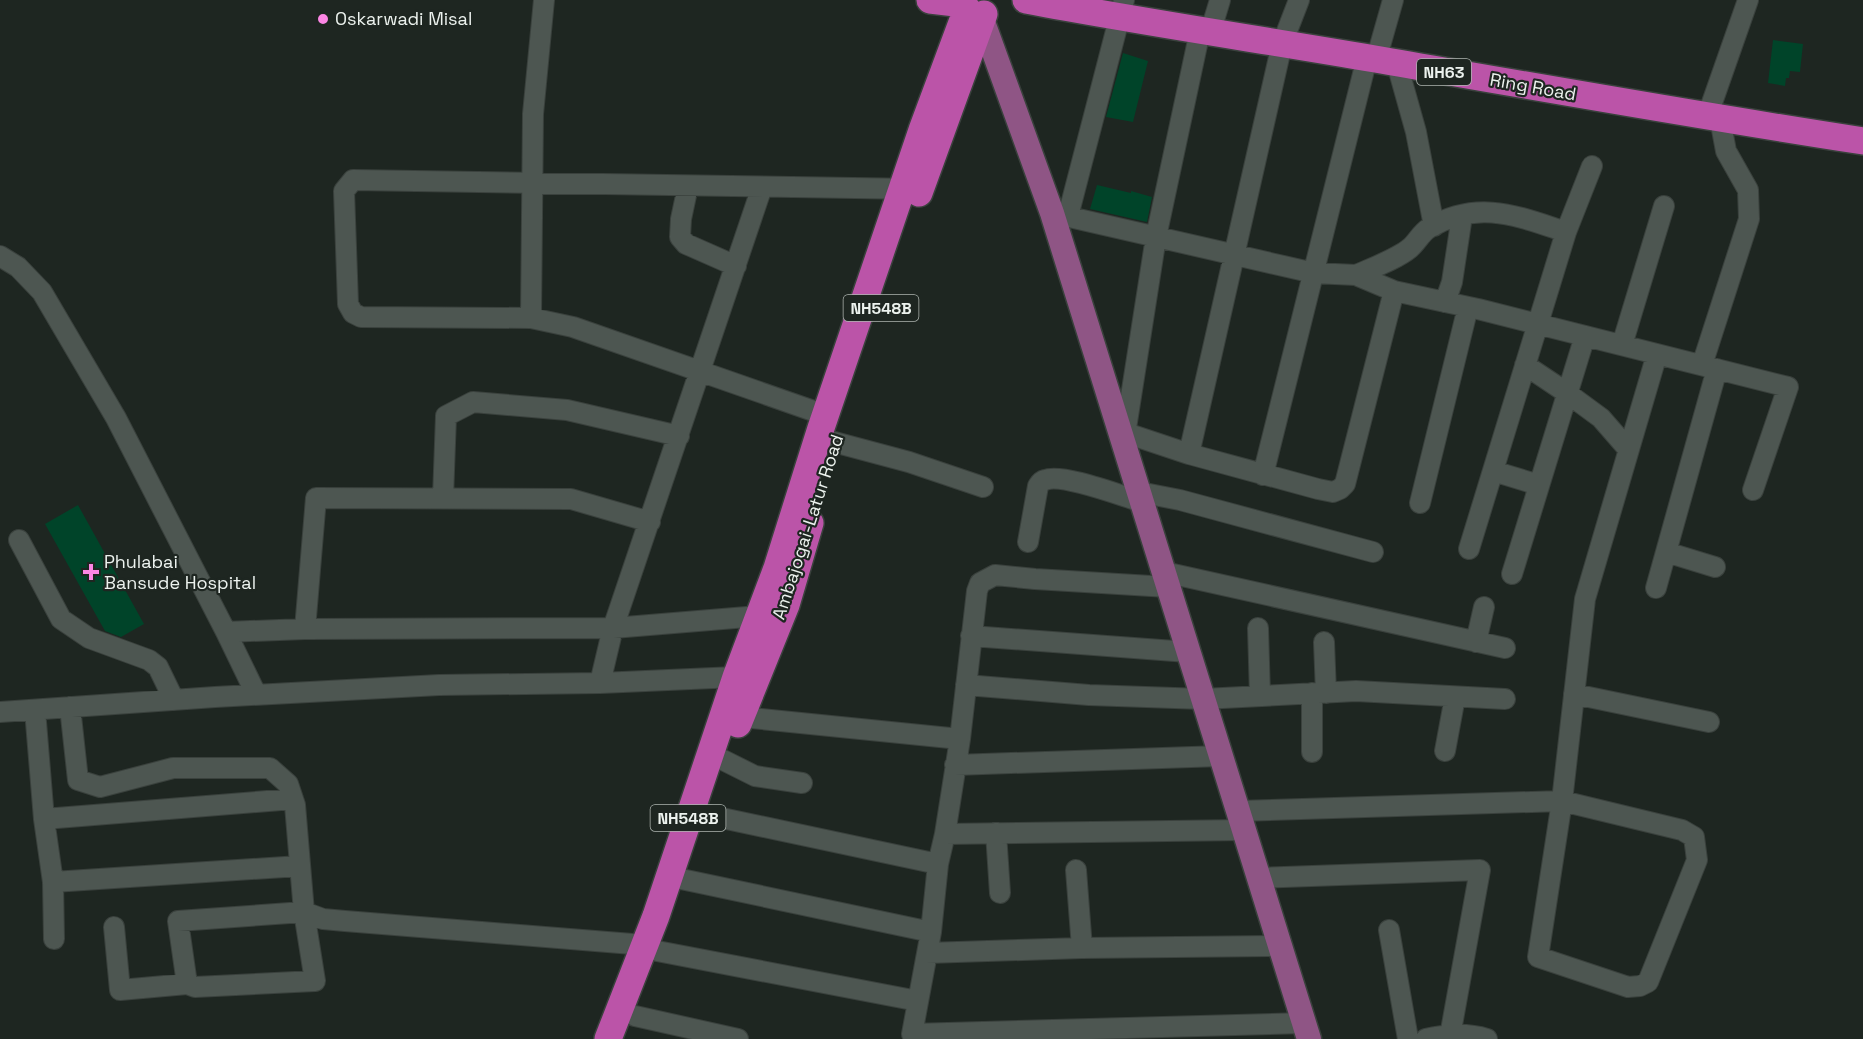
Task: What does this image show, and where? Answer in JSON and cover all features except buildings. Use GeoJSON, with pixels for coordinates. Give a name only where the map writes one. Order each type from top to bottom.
{"type":"FeatureCollection","features":[{"type":"Feature","properties":{"kind":"highway"},"geometry":{"type":"LineString","coordinates":[[930,0],[977,8]]}},
{"type":"Feature","properties":{"kind":"highway","name":"Ring Road"},"geometry":{"type":"LineString","coordinates":[[1026,0],[1122,9],[1205,32],[1713,118],[1863,141]]}},
{"type":"Feature","properties":{"kind":"highway","name":"Ambajogai-Latur Road"},"geometry":{"type":"LineString","coordinates":[[631,1028],[651,948],[681,879],[723,760],[741,717],[769,620],[786,605],[911,189],[977,8]]}},
{"type":"Feature","properties":{"kind":"highway","name":"NH548B"},"geometry":{"type":"LineString","coordinates":[[608,1039],[651,948],[736,677],[769,620],[777,568],[825,415],[911,189]]}},
{"type":"Feature","properties":{"kind":"main road"},"geometry":{"type":"LineString","coordinates":[[977,8],[1060,214],[1140,497],[1307,1031]]}},
{"type":"Feature","properties":{"kind":"street"},"geometry":{"type":"LineString","coordinates":[[531,318],[533,114],[544,0]]}},
{"type":"Feature","properties":{"kind":"street"},"geometry":{"type":"LineString","coordinates":[[1220,0],[1205,32],[1156,237],[1125,438],[1333,492],[1340,489],[1345,484],[1394,291]]}},
{"type":"Feature","properties":{"kind":"street"},"geometry":{"type":"LineString","coordinates":[[1189,454],[1282,44],[1299,0]]}},
{"type":"Feature","properties":{"kind":"street"},"geometry":{"type":"LineString","coordinates":[[1263,475],[1314,273],[1380,60],[1393,0]]}},
{"type":"Feature","properties":{"kind":"street"},"geometry":{"type":"LineString","coordinates":[[1656,588],[1749,219],[1748,190],[1726,151],[1713,118],[1748,0]]}},
{"type":"Feature","properties":{"kind":"street"},"geometry":{"type":"LineString","coordinates":[[1122,9],[1060,214],[1314,273],[1356,275],[1394,291],[1468,307],[1788,387],[1753,490]]}},
{"type":"Feature","properties":{"kind":"street"},"geometry":{"type":"LineString","coordinates":[[1380,60],[1416,132],[1434,226]]}},
{"type":"Feature","properties":{"kind":"street"},"geometry":{"type":"LineString","coordinates":[[1469,549],[1566,232],[1592,166]]}},
{"type":"Feature","properties":{"kind":"street"},"geometry":{"type":"LineString","coordinates":[[825,415],[573,327],[531,318],[361,317],[353,312],[348,304],[343,200],[347,185],[353,180],[911,189]]}},
{"type":"Feature","properties":{"kind":"street"},"geometry":{"type":"LineString","coordinates":[[688,186],[681,219],[680,237],[686,244],[736,266]]}},
{"type":"Feature","properties":{"kind":"street"},"geometry":{"type":"LineString","coordinates":[[600,683],[613,628],[762,187]]}},
{"type":"Feature","properties":{"kind":"street"},"geometry":{"type":"LineString","coordinates":[[1622,345],[1664,206]]}},
{"type":"Feature","properties":{"kind":"street"},"geometry":{"type":"LineString","coordinates":[[1356,275],[1409,249],[1427,229],[1479,211],[1512,215],[1566,232]]}},
{"type":"Feature","properties":{"kind":"street"},"geometry":{"type":"LineString","coordinates":[[1445,302],[1452,282],[1462,216]]}},
{"type":"Feature","properties":{"kind":"street"},"geometry":{"type":"LineString","coordinates":[[0,256],[18,267],[42,292],[116,418],[256,694]]}},
{"type":"Feature","properties":{"kind":"street"},"geometry":{"type":"LineString","coordinates":[[1420,503],[1468,307]]}},
{"type":"Feature","properties":{"kind":"street"},"geometry":{"type":"LineString","coordinates":[[1512,574],[1585,336]]}},
{"type":"Feature","properties":{"kind":"street"},"geometry":{"type":"LineString","coordinates":[[945,834],[1241,820],[1562,801],[1682,830],[1694,837],[1697,860],[1648,982],[1640,986],[1628,987],[1538,957],[1562,801],[1585,599],[1657,354]]}},
{"type":"Feature","properties":{"kind":"street"},"geometry":{"type":"LineString","coordinates":[[1525,365],[1601,418],[1628,449]]}},
{"type":"Feature","properties":{"kind":"street"},"geometry":{"type":"LineString","coordinates":[[444,498],[446,416],[472,402],[567,410],[679,436]]}},
{"type":"Feature","properties":{"kind":"street"},"geometry":{"type":"LineString","coordinates":[[834,442],[909,462],[983,487]]}},
{"type":"Feature","properties":{"kind":"street"},"geometry":{"type":"LineString","coordinates":[[1493,471],[1539,485]]}},
{"type":"Feature","properties":{"kind":"street"},"geometry":{"type":"LineString","coordinates":[[1028,542],[1038,486],[1043,480],[1053,478],[1140,497],[1180,500],[1373,552]]}},
{"type":"Feature","properties":{"kind":"street"},"geometry":{"type":"LineString","coordinates":[[305,628],[316,498],[571,499],[650,522]]}},
{"type":"Feature","properties":{"kind":"street"},"geometry":{"type":"LineString","coordinates":[[19,540],[62,619],[89,638],[149,660],[158,667],[174,699]]}},
{"type":"Feature","properties":{"kind":"street"},"geometry":{"type":"LineString","coordinates":[[1666,552],[1715,567]]}},
{"type":"Feature","properties":{"kind":"street"},"geometry":{"type":"LineString","coordinates":[[1307,1031],[912,1037],[931,932],[938,864],[960,739],[976,591],[980,583],[995,575],[1035,579],[1166,579],[1505,648]]}},
{"type":"Feature","properties":{"kind":"street"},"geometry":{"type":"LineString","coordinates":[[1476,642],[1484,607]]}},
{"type":"Feature","properties":{"kind":"street"},"geometry":{"type":"LineString","coordinates":[[225,632],[305,628],[613,628],[769,620]]}},
{"type":"Feature","properties":{"kind":"street"},"geometry":{"type":"LineString","coordinates":[[1258,628],[1260,696]]}},
{"type":"Feature","properties":{"kind":"street"},"geometry":{"type":"LineString","coordinates":[[971,636],[1188,652]]}},
{"type":"Feature","properties":{"kind":"street"},"geometry":{"type":"LineString","coordinates":[[1312,752],[1324,642]]}},
{"type":"Feature","properties":{"kind":"street"},"geometry":{"type":"LineString","coordinates":[[0,712],[174,699],[439,685],[600,683],[736,677]]}},
{"type":"Feature","properties":{"kind":"street"},"geometry":{"type":"LineString","coordinates":[[966,685],[1089,695],[1203,699],[1356,691],[1505,699]]}},
{"type":"Feature","properties":{"kind":"street"},"geometry":{"type":"LineString","coordinates":[[1574,694],[1709,722]]}},
{"type":"Feature","properties":{"kind":"street"},"geometry":{"type":"LineString","coordinates":[[1445,751],[1455,697]]}},
{"type":"Feature","properties":{"kind":"street"},"geometry":{"type":"LineString","coordinates":[[70,707],[78,780],[100,788],[173,768],[270,768],[288,784],[293,799],[304,912],[315,981],[195,987],[187,984],[120,990],[114,927]]}},
{"type":"Feature","properties":{"kind":"street"},"geometry":{"type":"LineString","coordinates":[[35,710],[44,819],[53,882],[54,939]]}},
{"type":"Feature","properties":{"kind":"street"},"geometry":{"type":"LineString","coordinates":[[741,717],[960,739]]}},
{"type":"Feature","properties":{"kind":"street"},"geometry":{"type":"LineString","coordinates":[[955,765],[1221,756]]}},
{"type":"Feature","properties":{"kind":"street"},"geometry":{"type":"LineString","coordinates":[[723,760],[754,776],[802,783]]}},
{"type":"Feature","properties":{"kind":"street"},"geometry":{"type":"LineString","coordinates":[[44,819],[293,799]]}},
{"type":"Feature","properties":{"kind":"street"},"geometry":{"type":"LineString","coordinates":[[703,814],[938,864]]}},
{"type":"Feature","properties":{"kind":"street"},"geometry":{"type":"LineString","coordinates":[[996,833],[1000,893]]}},
{"type":"Feature","properties":{"kind":"street"},"geometry":{"type":"LineString","coordinates":[[53,882],[300,866]]}},
{"type":"Feature","properties":{"kind":"street"},"geometry":{"type":"LineString","coordinates":[[1076,870],[1082,948]]}},
{"type":"Feature","properties":{"kind":"street"},"geometry":{"type":"LineString","coordinates":[[1259,878],[1480,870],[1450,1036]]}},
{"type":"Feature","properties":{"kind":"street"},"geometry":{"type":"LineString","coordinates":[[681,879],[931,932]]}},
{"type":"Feature","properties":{"kind":"street"},"geometry":{"type":"LineString","coordinates":[[187,984],[178,921],[304,912],[324,919],[651,948],[918,1001]]}},
{"type":"Feature","properties":{"kind":"street"},"geometry":{"type":"LineString","coordinates":[[1389,930],[1408,1039]]}},
{"type":"Feature","properties":{"kind":"street"},"geometry":{"type":"LineString","coordinates":[[927,953],[1082,948],[1280,946]]}},
{"type":"Feature","properties":{"kind":"street"},"geometry":{"type":"LineString","coordinates":[[631,1028],[738,1039]]}},
{"type":"Feature","properties":{"kind":"street"},"geometry":{"type":"LineString","coordinates":[[1426,1039],[1475,1035],[1487,1039]]}},
{"type":"Feature","properties":{"kind":"place","name":"Oskarwadi Misal"},"geometry":{"type":"Point","coordinates":[323,19]}},
{"type":"Feature","properties":{"kind":"place","name":"Phulabai Bansude Hospital"},"geometry":{"type":"Point","coordinates":[91,572]}}]}
